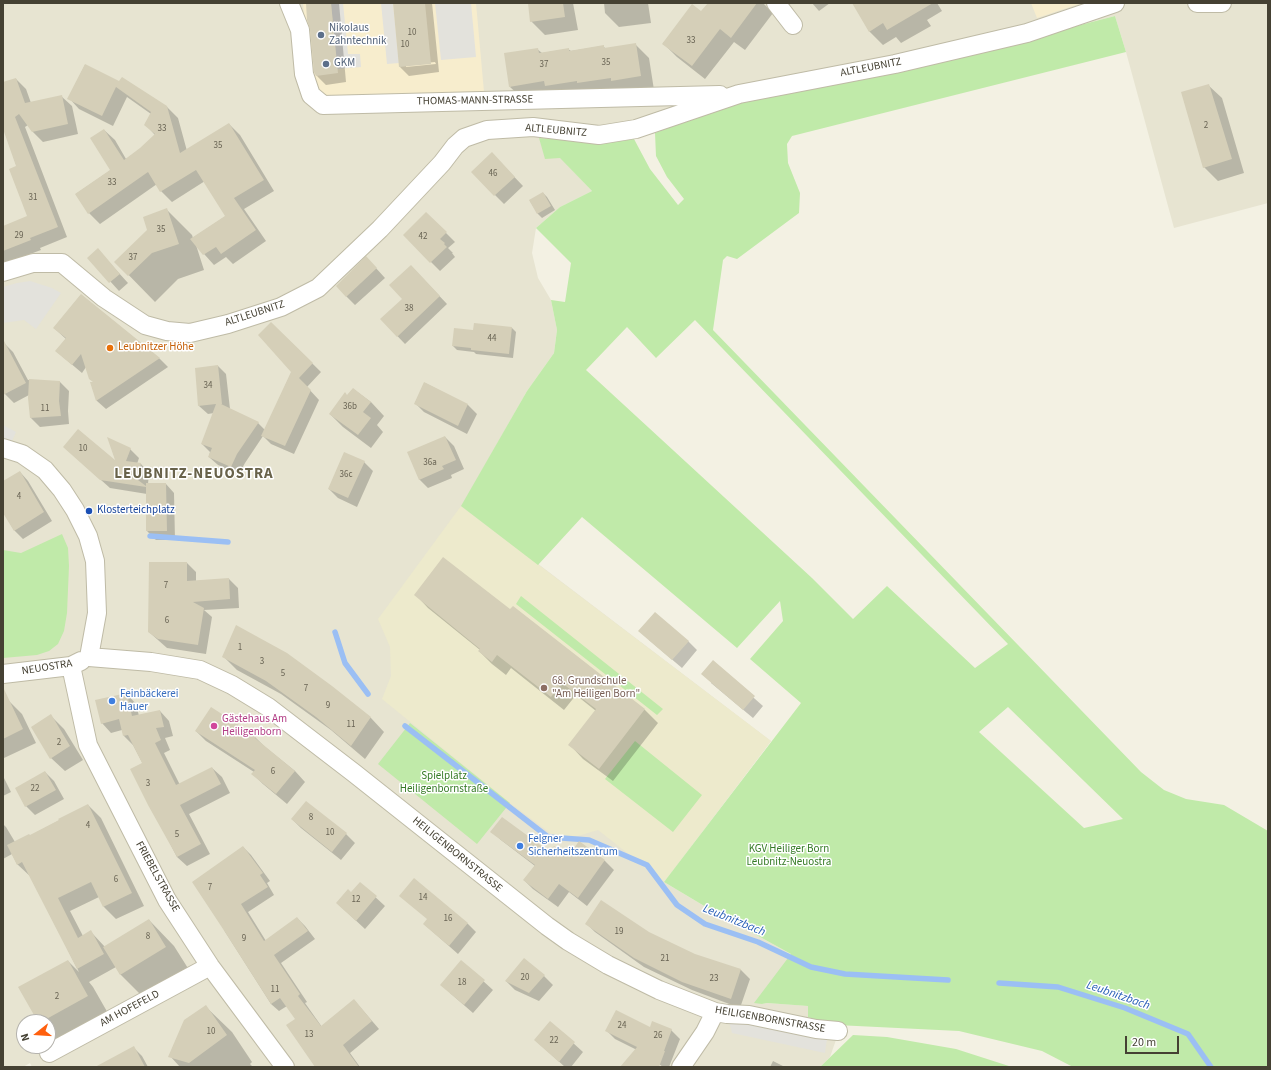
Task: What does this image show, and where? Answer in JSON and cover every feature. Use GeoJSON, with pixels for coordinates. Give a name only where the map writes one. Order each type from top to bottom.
{"type":"FeatureCollection","features":[{"type":"Feature","properties":{"kind":"street","name":"THOMAS-MANN-STRASSE"},"geometry":{"type":"LineString","coordinates":[[289,3],[300,30],[304,74],[311,95],[323,105],[739,94]]}},
{"type":"Feature","properties":{"kind":"street"},"geometry":{"type":"LineString","coordinates":[[776,3],[793,25]]}},
{"type":"Feature","properties":{"kind":"street","name":"ALTLEUBNITZ"},"geometry":{"type":"LineString","coordinates":[[3,272],[33,264],[62,263],[104,298],[145,325],[167,331],[190,333],[228,324],[281,307],[318,288],[380,229],[464,138],[487,130],[534,128],[599,135],[636,129],[739,94],[895,64],[1027,33],[1115,3]]}},
{"type":"Feature","properties":{"kind":"street"},"geometry":{"type":"LineString","coordinates":[[1197,3],[1222,3]]}},
{"type":"Feature","properties":{"kind":"street"},"geometry":{"type":"LineString","coordinates":[[3,448],[22,454],[45,470],[62,490],[75,510],[88,536],[95,561],[97,613],[89,657]]}},
{"type":"Feature","properties":{"kind":"street","name":"NEUOSTRA"},"geometry":{"type":"LineString","coordinates":[[3,674],[72,666],[89,657]]}},
{"type":"Feature","properties":{"kind":"street","name":"HEILIGENBORNSTRASSE"},"geometry":{"type":"LineString","coordinates":[[89,657],[151,662],[200,670],[232,685],[268,707],[317,744],[546,926],[608,965],[659,990],[715,1012],[749,1015],[816,1029],[838,1031]]}},
{"type":"Feature","properties":{"kind":"street","name":"FRIEBELSTRASSE"},"geometry":{"type":"LineString","coordinates":[[72,666],[88,745],[167,900],[210,966],[285,1067]]}},
{"type":"Feature","properties":{"kind":"street","name":"AM HOFEFELD"},"geometry":{"type":"LineString","coordinates":[[56,1048],[210,966]]}},
{"type":"Feature","properties":{"kind":"street"},"geometry":{"type":"LineString","coordinates":[[681,1067],[706,1032],[715,1012]]}},
{"type":"Feature","properties":{"kind":"shaded area"},"geometry":{"type":"Polygon","coordinates":[[[3,3],[1268,3],[1268,203],[1174,228],[1115,16],[898,72],[730,104],[655,133],[634,139],[606,143],[560,157],[592,191],[560,207],[536,228],[532,253],[538,278],[551,300],[557,330],[554,353],[527,391],[462,506],[771,741],[664,882],[791,954],[762,1004],[767,1003],[809,1006],[808,1013],[837,1037],[830,1057],[820,1067],[32,1067],[30,1063],[23,1067],[3,1067],[3,3]]]}},
{"type":"Feature","properties":{"kind":"shaded area"},"geometry":{"type":"Polygon","coordinates":[[[303,3],[476,3],[484,92],[331,100],[321,99],[309,76],[303,3]]]}},
{"type":"Feature","properties":{"kind":"shaded area"},"geometry":{"type":"Polygon","coordinates":[[[331,3],[343,3],[348,54],[360,54],[361,67],[337,69],[331,3]]]}},
{"type":"Feature","properties":{"kind":"shaded area"},"geometry":{"type":"Polygon","coordinates":[[[381,3],[393,3],[399,63],[387,64],[381,3]]]}},
{"type":"Feature","properties":{"kind":"shaded area"},"geometry":{"type":"Polygon","coordinates":[[[435,3],[471,3],[476,57],[441,60],[435,3]]]}},
{"type":"Feature","properties":{"kind":"shaded area"},"geometry":{"type":"Polygon","coordinates":[[[1031,3],[1082,3],[1037,18],[1031,3]]]}},
{"type":"Feature","properties":{"kind":"shaded area"},"geometry":{"type":"Polygon","coordinates":[[[30,281],[52,288],[61,293],[36,329],[24,320],[3,323],[3,287],[30,281]]]}},
{"type":"Feature","properties":{"kind":"shaded area"},"geometry":{"type":"Polygon","coordinates":[[[3,425],[16,432],[11,443],[3,439],[3,425]]]}},
{"type":"Feature","properties":{"kind":"shaded area","name":"68. Grundschule \"Am Heiligen Born\""},"geometry":{"type":"Polygon","coordinates":[[[461,506],[771,741],[664,882],[598,830],[561,841],[510,803],[382,699],[391,676],[390,647],[378,619],[461,506]]]}},
{"type":"Feature","properties":{"kind":"shaded area"},"geometry":{"type":"Polygon","coordinates":[[[727,1014],[828,1031],[825,1053],[732,1033],[727,1014]]]}},
{"type":"Feature","properties":{"kind":"green space","name":"KGV Heiliger Born Leubnitz-Neuostra"},"geometry":{"type":"Polygon","coordinates":[[[1115,16],[1126,52],[792,136],[787,144],[788,163],[800,193],[799,213],[737,259],[727,256],[723,260],[713,330],[1141,772],[1164,790],[1186,799],[1224,805],[1268,831],[1268,1067],[1073,1067],[1042,1051],[959,1031],[816,1024],[817,1020],[808,1017],[808,1006],[754,1003],[791,954],[664,882],[801,703],[750,659],[783,621],[780,601],[737,648],[582,517],[538,565],[461,506],[527,391],[554,353],[557,330],[551,300],[565,302],[571,263],[536,228],[560,207],[592,191],[560,158],[545,159],[539,138],[606,143],[634,139],[650,169],[678,205],[684,199],[667,177],[656,156],[655,133],[730,104],[898,72],[1115,16]],[[695,320],[656,358],[627,327],[586,370],[812,578],[853,619],[887,586],[975,668],[1008,644],[695,320]],[[1008,707],[979,732],[1084,828],[1123,819],[1008,707]]]}},
{"type":"Feature","properties":{"kind":"green space"},"geometry":{"type":"Polygon","coordinates":[[[62,534],[68,548],[69,566],[67,613],[64,631],[58,644],[49,651],[37,655],[3,658],[3,550],[21,553],[62,534]]]}},
{"type":"Feature","properties":{"kind":"green space"},"geometry":{"type":"Polygon","coordinates":[[[521,596],[663,709],[657,715],[516,604],[521,596]]]}},
{"type":"Feature","properties":{"kind":"green space","name":"Spielplatz Heiligenbornstraße"},"geometry":{"type":"Polygon","coordinates":[[[410,723],[510,803],[477,844],[378,764],[410,723]]]}},
{"type":"Feature","properties":{"kind":"green space"},"geometry":{"type":"Polygon","coordinates":[[[635,741],[702,795],[673,832],[605,779],[635,741]]]}},
{"type":"Feature","properties":{"kind":"green space"},"geometry":{"type":"Polygon","coordinates":[[[853,1035],[887,1037],[956,1049],[1012,1067],[820,1067],[853,1035]]]}},
{"type":"Feature","properties":{"kind":"building"},"geometry":{"type":"Polygon","coordinates":[[[306,3],[331,3],[338,73],[316,76],[314,72],[306,3]]]}},
{"type":"Feature","properties":{"kind":"building"},"geometry":{"type":"Polygon","coordinates":[[[393,3],[425,3],[431,64],[399,67],[393,3]]]}},
{"type":"Feature","properties":{"kind":"building"},"geometry":{"type":"Polygon","coordinates":[[[528,3],[563,3],[565,17],[530,22],[528,3]]]}},
{"type":"Feature","properties":{"kind":"building"},"geometry":{"type":"Polygon","coordinates":[[[708,3],[757,3],[731,38],[720,29],[692,66],[662,44],[692,4],[701,11],[708,3]]]}},
{"type":"Feature","properties":{"kind":"building"},"geometry":{"type":"Polygon","coordinates":[[[852,3],[933,3],[887,30],[883,23],[869,32],[852,3]]]}},
{"type":"Feature","properties":{"kind":"building"},"geometry":{"type":"Polygon","coordinates":[[[636,43],[641,76],[611,81],[611,78],[545,86],[544,81],[509,87],[504,53],[538,48],[539,53],[569,48],[569,51],[604,45],[604,48],[636,43]]]}},
{"type":"Feature","properties":{"kind":"building"},"geometry":{"type":"Polygon","coordinates":[[[85,64],[119,81],[122,77],[167,106],[180,153],[229,123],[264,180],[234,198],[256,230],[221,254],[216,247],[203,255],[190,239],[225,216],[196,170],[160,192],[148,172],[88,214],[75,194],[110,170],[90,138],[104,129],[124,160],[155,134],[144,125],[151,112],[116,87],[102,116],[67,99],[85,64]]]}},
{"type":"Feature","properties":{"kind":"building"},"geometry":{"type":"Polygon","coordinates":[[[16,78],[25,103],[62,95],[68,124],[32,132],[19,114],[15,117],[58,227],[3,251],[3,226],[27,216],[9,169],[16,166],[3,129],[3,82],[16,78]]]}},
{"type":"Feature","properties":{"kind":"building"},"geometry":{"type":"Polygon","coordinates":[[[1209,84],[1232,159],[1203,168],[1181,92],[1209,84]]]}},
{"type":"Feature","properties":{"kind":"building"},"geometry":{"type":"Polygon","coordinates":[[[492,152],[515,177],[494,196],[471,172],[492,152]]]}},
{"type":"Feature","properties":{"kind":"building"},"geometry":{"type":"Polygon","coordinates":[[[543,192],[551,206],[537,214],[529,200],[543,192]]]}},
{"type":"Feature","properties":{"kind":"building"},"geometry":{"type":"Polygon","coordinates":[[[167,208],[179,244],[152,253],[128,276],[114,262],[147,230],[143,217],[167,208]]]}},
{"type":"Feature","properties":{"kind":"building"},"geometry":{"type":"Polygon","coordinates":[[[426,212],[447,232],[440,239],[447,247],[430,263],[403,235],[426,212]]]}},
{"type":"Feature","properties":{"kind":"building"},"geometry":{"type":"Polygon","coordinates":[[[98,248],[120,274],[109,283],[87,258],[98,248]]]}},
{"type":"Feature","properties":{"kind":"building"},"geometry":{"type":"Polygon","coordinates":[[[366,256],[377,268],[346,297],[336,286],[366,256]]]}},
{"type":"Feature","properties":{"kind":"building"},"geometry":{"type":"Polygon","coordinates":[[[411,265],[440,296],[397,337],[380,319],[402,299],[389,285],[411,265]]]}},
{"type":"Feature","properties":{"kind":"building","name":"Leubnitzer Höhe"},"geometry":{"type":"Polygon","coordinates":[[[81,294],[160,358],[96,401],[90,382],[93,382],[89,379],[81,354],[72,365],[55,351],[66,338],[53,328],[81,294]]]}},
{"type":"Feature","properties":{"kind":"building"},"geometry":{"type":"Polygon","coordinates":[[[271,322],[313,363],[299,378],[311,390],[285,446],[261,436],[291,372],[258,335],[271,322]]]}},
{"type":"Feature","properties":{"kind":"building"},"geometry":{"type":"Polygon","coordinates":[[[474,323],[512,327],[509,354],[471,350],[471,348],[452,346],[454,328],[473,330],[474,323]]]}},
{"type":"Feature","properties":{"kind":"building"},"geometry":{"type":"Polygon","coordinates":[[[3,339],[26,383],[3,395],[3,339]]]}},
{"type":"Feature","properties":{"kind":"building"},"geometry":{"type":"Polygon","coordinates":[[[218,365],[221,404],[259,422],[237,454],[231,467],[208,457],[212,448],[201,444],[216,404],[198,406],[195,368],[218,365]]]}},
{"type":"Feature","properties":{"kind":"building"},"geometry":{"type":"Polygon","coordinates":[[[29,379],[60,381],[59,401],[61,416],[30,418],[28,398],[29,379]]]}},
{"type":"Feature","properties":{"kind":"building"},"geometry":{"type":"Polygon","coordinates":[[[424,382],[468,404],[458,426],[414,404],[424,382]]]}},
{"type":"Feature","properties":{"kind":"building"},"geometry":{"type":"Polygon","coordinates":[[[353,388],[371,402],[363,412],[371,418],[358,435],[329,414],[345,392],[347,395],[353,388]]]}},
{"type":"Feature","properties":{"kind":"building"},"geometry":{"type":"Polygon","coordinates":[[[78,429],[115,460],[107,437],[131,448],[126,461],[141,463],[138,480],[146,486],[146,483],[166,483],[167,531],[146,531],[146,487],[100,480],[63,447],[78,429]]]}},
{"type":"Feature","properties":{"kind":"building"},"geometry":{"type":"Polygon","coordinates":[[[445,436],[456,460],[442,466],[444,469],[419,480],[407,452],[445,436]]]}},
{"type":"Feature","properties":{"kind":"building"},"geometry":{"type":"Polygon","coordinates":[[[344,452],[365,461],[348,498],[328,489],[344,452]]]}},
{"type":"Feature","properties":{"kind":"building"},"geometry":{"type":"Polygon","coordinates":[[[20,471],[44,512],[14,531],[3,513],[3,481],[20,471]]]}},
{"type":"Feature","properties":{"kind":"building"},"geometry":{"type":"Polygon","coordinates":[[[443,557],[510,609],[513,606],[645,709],[599,769],[568,745],[596,709],[562,683],[551,697],[497,655],[492,662],[478,651],[480,649],[414,595],[443,557]]]}},
{"type":"Feature","properties":{"kind":"building"},"geometry":{"type":"Polygon","coordinates":[[[149,562],[187,562],[187,581],[229,578],[230,599],[193,602],[204,608],[198,645],[158,639],[148,632],[149,562]]]}},
{"type":"Feature","properties":{"kind":"building"},"geometry":{"type":"Polygon","coordinates":[[[655,612],[689,641],[672,660],[638,631],[655,612]]]}},
{"type":"Feature","properties":{"kind":"building"},"geometry":{"type":"Polygon","coordinates":[[[236,625],[287,653],[371,717],[351,746],[316,717],[266,681],[222,657],[236,625]]]}},
{"type":"Feature","properties":{"kind":"building"},"geometry":{"type":"Polygon","coordinates":[[[713,660],[755,696],[743,710],[701,674],[713,660]]]}},
{"type":"Feature","properties":{"kind":"building"},"geometry":{"type":"Polygon","coordinates":[[[3,687],[23,729],[3,739],[3,687]]]}},
{"type":"Feature","properties":{"kind":"building"},"geometry":{"type":"Polygon","coordinates":[[[127,693],[132,716],[160,710],[164,727],[156,728],[161,740],[155,743],[176,785],[212,767],[221,784],[180,805],[201,844],[177,857],[130,769],[142,763],[128,735],[123,736],[119,719],[101,724],[95,700],[127,693]]]}},
{"type":"Feature","properties":{"kind":"building"},"geometry":{"type":"Polygon","coordinates":[[[211,707],[256,736],[255,738],[295,771],[276,794],[251,774],[255,770],[195,731],[211,707]]]}},
{"type":"Feature","properties":{"kind":"building"},"geometry":{"type":"Polygon","coordinates":[[[51,714],[70,746],[50,759],[31,727],[51,714]]]}},
{"type":"Feature","properties":{"kind":"building"},"geometry":{"type":"Polygon","coordinates":[[[45,771],[56,790],[25,807],[15,788],[45,771]]]}},
{"type":"Feature","properties":{"kind":"building"},"geometry":{"type":"Polygon","coordinates":[[[306,801],[347,833],[332,852],[291,819],[306,801]]]}},
{"type":"Feature","properties":{"kind":"building"},"geometry":{"type":"Polygon","coordinates":[[[88,804],[132,893],[103,907],[91,882],[58,898],[78,938],[91,930],[104,954],[77,969],[22,862],[17,865],[7,845],[29,834],[30,835],[88,804]]]}},
{"type":"Feature","properties":{"kind":"building"},"geometry":{"type":"Polygon","coordinates":[[[502,817],[550,852],[554,846],[568,857],[579,841],[605,860],[578,898],[559,884],[548,899],[523,880],[535,865],[490,832],[502,817]]]}},
{"type":"Feature","properties":{"kind":"building"},"geometry":{"type":"Polygon","coordinates":[[[243,846],[263,873],[260,875],[268,887],[241,904],[264,941],[297,917],[308,931],[274,955],[300,994],[298,996],[321,1026],[354,999],[372,1021],[343,1045],[359,1067],[315,1067],[286,1025],[295,1019],[280,998],[271,1004],[192,882],[243,846]]]}},
{"type":"Feature","properties":{"kind":"building"},"geometry":{"type":"Polygon","coordinates":[[[414,878],[468,923],[449,946],[423,924],[427,919],[399,896],[414,878]]]}},
{"type":"Feature","properties":{"kind":"building"},"geometry":{"type":"Polygon","coordinates":[[[360,882],[377,896],[356,921],[336,903],[348,889],[351,892],[360,882]]]}},
{"type":"Feature","properties":{"kind":"building"},"geometry":{"type":"Polygon","coordinates":[[[601,900],[649,932],[695,954],[741,969],[731,999],[682,982],[634,958],[585,924],[601,900]]]}},
{"type":"Feature","properties":{"kind":"building"},"geometry":{"type":"Polygon","coordinates":[[[149,919],[166,947],[120,975],[103,947],[149,919]]]}},
{"type":"Feature","properties":{"kind":"building"},"geometry":{"type":"Polygon","coordinates":[[[524,958],[545,975],[529,993],[505,981],[524,958]]]}},
{"type":"Feature","properties":{"kind":"building"},"geometry":{"type":"Polygon","coordinates":[[[68,960],[88,996],[55,1014],[33,1014],[18,987],[68,960]]]}},
{"type":"Feature","properties":{"kind":"building"},"geometry":{"type":"Polygon","coordinates":[[[461,960],[485,980],[464,1005],[440,985],[461,960]]]}},
{"type":"Feature","properties":{"kind":"building"},"geometry":{"type":"Polygon","coordinates":[[[206,1005],[227,1035],[189,1063],[168,1057],[184,1020],[206,1005]]]}},
{"type":"Feature","properties":{"kind":"building"},"geometry":{"type":"Polygon","coordinates":[[[616,1010],[650,1027],[652,1021],[672,1029],[659,1067],[620,1067],[637,1047],[605,1031],[616,1010]]]}},
{"type":"Feature","properties":{"kind":"building"},"geometry":{"type":"Polygon","coordinates":[[[550,1021],[575,1042],[559,1062],[534,1040],[550,1021]]]}},
{"type":"Feature","properties":{"kind":"building"},"geometry":{"type":"Polygon","coordinates":[[[134,1046],[145,1067],[95,1067],[134,1046]]]}},
{"type":"Feature","properties":{"kind":"waterway","name":"Leubnitzbach"},"geometry":{"type":"LineString","coordinates":[[150,536],[228,542]]}},
{"type":"Feature","properties":{"kind":"waterway","name":"Leubnitzbach"},"geometry":{"type":"LineString","coordinates":[[335,632],[345,663],[368,694]]}},
{"type":"Feature","properties":{"kind":"waterway","name":"Leubnitzbach"},"geometry":{"type":"LineString","coordinates":[[405,726],[548,837],[589,840],[647,865],[677,905],[705,924],[758,942],[811,967],[845,974],[948,980]]}},
{"type":"Feature","properties":{"kind":"waterway","name":"Leubnitzbach"},"geometry":{"type":"LineString","coordinates":[[999,983],[1058,987],[1125,1008],[1188,1034],[1211,1067]]}},
{"type":"Feature","properties":{"kind":"place","name":"Nikolaus Zahntechnik"},"geometry":{"type":"Point","coordinates":[321,35]}},
{"type":"Feature","properties":{"kind":"place","name":"GKM"},"geometry":{"type":"Point","coordinates":[326,64]}},
{"type":"Feature","properties":{"kind":"place","name":"Leubnitzer Höhe"},"geometry":{"type":"Point","coordinates":[110,348]}},
{"type":"Feature","properties":{"kind":"place","name":"Klosterteichplatz"},"geometry":{"type":"Point","coordinates":[89,511]}},
{"type":"Feature","properties":{"kind":"place","name":"68. Grundschule \"Am Heiligen Born\""},"geometry":{"type":"Point","coordinates":[544,688]}},
{"type":"Feature","properties":{"kind":"place","name":"Feinbäckerei Hauer"},"geometry":{"type":"Point","coordinates":[112,701]}},
{"type":"Feature","properties":{"kind":"place","name":"Gästehaus Am Heiligenborn"},"geometry":{"type":"Point","coordinates":[214,726]}},
{"type":"Feature","properties":{"kind":"place","name":"Felgner Sicherheitszentrum"},"geometry":{"type":"Point","coordinates":[520,846]}},
{"type":"Feature","properties":{"kind":"district","name":"LEUBNITZ-NEUOSTRA"},"geometry":{"type":"Point","coordinates":[194,475]}}]}
